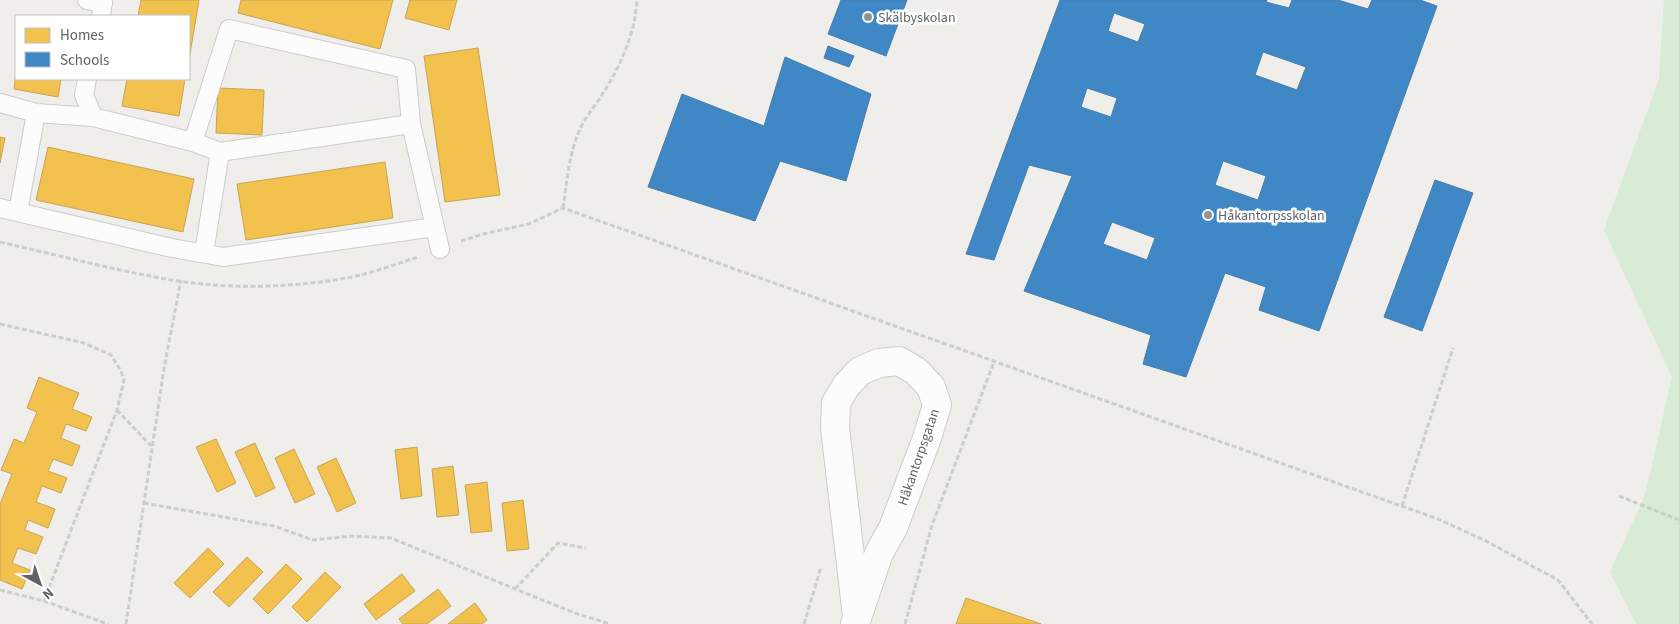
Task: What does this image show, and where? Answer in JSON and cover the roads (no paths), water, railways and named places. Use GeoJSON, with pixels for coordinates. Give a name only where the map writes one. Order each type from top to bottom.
{"type":"FeatureCollection","features":[{"type":"Feature","properties":{"kind":"street","name":"Håkantorpsgatan"},"geometry":{"type":"LineString","coordinates":[[899,361],[916,372],[931,387],[937,405],[897,519],[879,553],[856,620],[835,428],[836,403],[846,386],[860,371],[879,363],[899,361]]}},
{"type":"Feature","properties":{"kind":"lane"},"geometry":{"type":"LineString","coordinates":[[87,0],[103,3],[100,15]]}},
{"type":"Feature","properties":{"kind":"lane"},"geometry":{"type":"LineString","coordinates":[[193,142],[229,29],[406,69],[411,124],[440,249]]}},
{"type":"Feature","properties":{"kind":"lane"},"geometry":{"type":"LineString","coordinates":[[87,80],[84,95],[93,117]]}},
{"type":"Feature","properties":{"kind":"lane"},"geometry":{"type":"LineString","coordinates":[[0,103],[36,113],[93,117],[193,142],[220,152],[411,124]]}},
{"type":"Feature","properties":{"kind":"lane"},"geometry":{"type":"LineString","coordinates":[[18,212],[36,113]]}},
{"type":"Feature","properties":{"kind":"lane"},"geometry":{"type":"LineString","coordinates":[[204,253],[220,152]]}},
{"type":"Feature","properties":{"kind":"lane"},"geometry":{"type":"LineString","coordinates":[[0,208],[172,248],[223,257],[435,227]]}},
{"type":"Feature","properties":{"kind":"place","name":"Skälbyskolan"},"geometry":{"type":"Point","coordinates":[868,17]}},
{"type":"Feature","properties":{"kind":"place","name":"Håkantorpsskolan"},"geometry":{"type":"Point","coordinates":[1208,215]}}]}
